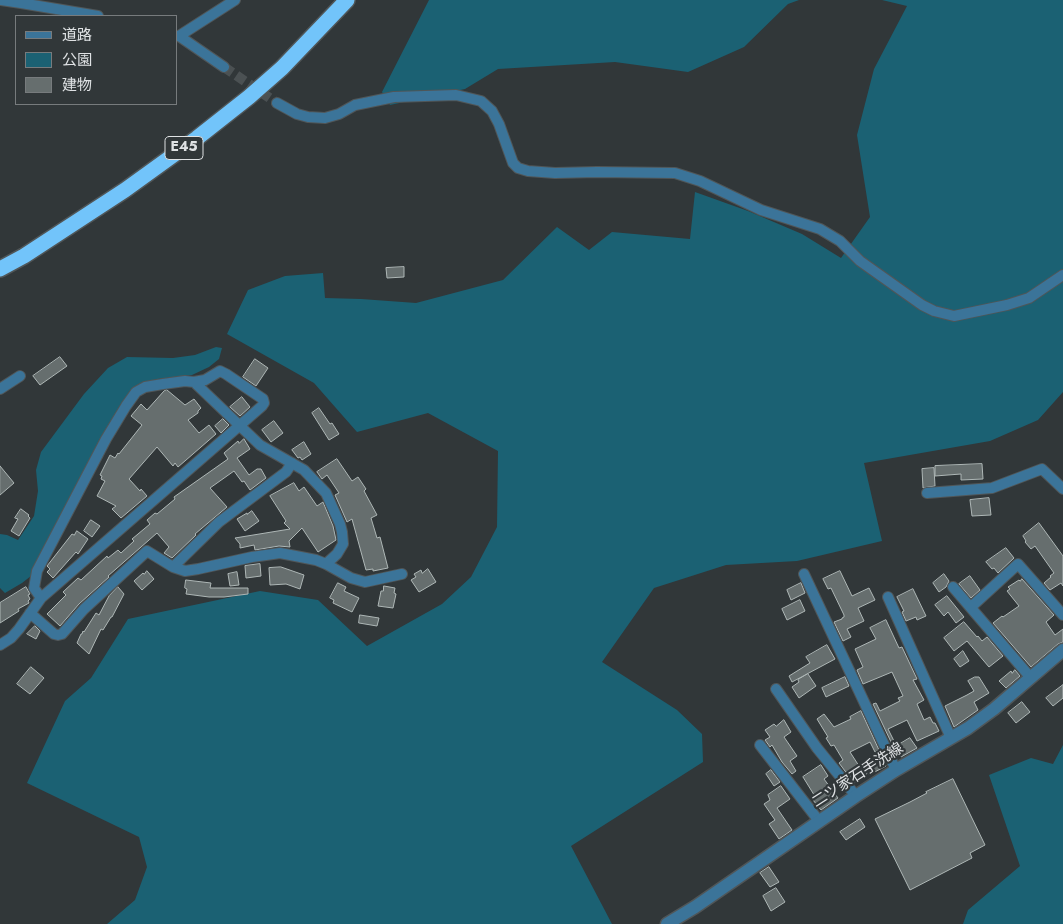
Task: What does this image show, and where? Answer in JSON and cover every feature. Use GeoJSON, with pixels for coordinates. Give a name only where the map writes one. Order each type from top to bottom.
{"type":"FeatureCollection","features":[{"type":"Feature","properties":{"kind":"highway","name":"E45"},"geometry":{"type":"LineString","coordinates":[[0,270],[125,190],[250,97],[282,68],[347,0]]}},
{"type":"Feature","properties":{"kind":"street"},"geometry":{"type":"LineString","coordinates":[[1,0],[92,15]]}},
{"type":"Feature","properties":{"kind":"street"},"geometry":{"type":"LineString","coordinates":[[224,67],[178,36],[235,0]]}},
{"type":"Feature","properties":{"kind":"street"},"geometry":{"type":"LineString","coordinates":[[277,103],[297,114],[325,118],[339,114],[355,105],[394,97],[456,95],[481,101],[492,111],[499,124],[513,163],[518,168],[528,171],[555,173],[675,173],[700,180],[761,210],[820,229],[840,242],[860,261],[922,305],[934,311],[954,316],[1007,305],[1029,298],[1063,275]]}},
{"type":"Feature","properties":{"kind":"street"},"geometry":{"type":"LineString","coordinates":[[0,645],[11,638],[19,629],[41,598],[262,406],[264,403],[263,399],[220,371],[205,380],[145,387],[136,392],[106,439],[38,571],[34,588],[41,598]]}},
{"type":"Feature","properties":{"kind":"street"},"geometry":{"type":"LineString","coordinates":[[0,389],[20,376]]}},
{"type":"Feature","properties":{"kind":"street"},"geometry":{"type":"LineString","coordinates":[[194,382],[260,445],[304,470],[326,493],[340,524],[343,544],[337,554],[326,564]]}},
{"type":"Feature","properties":{"kind":"street"},"geometry":{"type":"LineString","coordinates":[[173,567],[219,522],[286,472],[292,463]]}},
{"type":"Feature","properties":{"kind":"street"},"geometry":{"type":"LineString","coordinates":[[927,493],[992,488],[1042,469],[1063,488]]}},
{"type":"Feature","properties":{"kind":"street"},"geometry":{"type":"LineString","coordinates":[[30,613],[54,634],[62,634],[84,609],[147,551],[173,567],[185,571],[252,557],[280,554],[316,560],[351,578],[365,582],[402,574]]}},
{"type":"Feature","properties":{"kind":"street"},"geometry":{"type":"LineString","coordinates":[[971,607],[1018,564],[1063,615]]}},
{"type":"Feature","properties":{"kind":"street"},"geometry":{"type":"LineString","coordinates":[[804,574],[896,770]]}},
{"type":"Feature","properties":{"kind":"street"},"geometry":{"type":"LineString","coordinates":[[953,587],[1031,678]]}},
{"type":"Feature","properties":{"kind":"street"},"geometry":{"type":"LineString","coordinates":[[888,597],[951,738]]}},
{"type":"Feature","properties":{"kind":"street","name":"二ツ家石手洗線"},"geometry":{"type":"LineString","coordinates":[[666,924],[695,907],[896,770],[968,728],[994,709],[1063,650]]}},
{"type":"Feature","properties":{"kind":"street"},"geometry":{"type":"LineString","coordinates":[[776,689],[817,748],[856,796]]}},
{"type":"Feature","properties":{"kind":"street"},"geometry":{"type":"LineString","coordinates":[[760,745],[819,821]]}},
{"type":"Feature","properties":{"kind":"green space"},"geometry":{"type":"Polygon","coordinates":[[[429,0],[799,0],[788,4],[744,47],[688,72],[615,62],[498,69],[465,89],[390,105],[382,92],[429,0]]]}},
{"type":"Feature","properties":{"kind":"green space"},"geometry":{"type":"Polygon","coordinates":[[[882,0],[1063,0],[1063,392],[1038,420],[990,441],[864,463],[882,541],[797,561],[726,565],[654,588],[602,662],[677,710],[702,734],[703,762],[571,846],[612,924],[107,924],[135,900],[147,867],[139,837],[27,783],[65,701],[91,678],[128,619],[260,591],[318,600],[367,646],[442,604],[471,577],[497,527],[498,451],[428,413],[357,432],[314,383],[227,334],[248,290],[285,276],[323,273],[325,298],[416,303],[503,280],[557,227],[589,250],[612,232],[690,239],[695,192],[748,211],[802,234],[841,258],[870,217],[857,135],[874,69],[907,6],[882,0]]]}},
{"type":"Feature","properties":{"kind":"green space"},"geometry":{"type":"Polygon","coordinates":[[[216,347],[222,348],[219,359],[209,367],[192,375],[141,383],[133,389],[119,407],[31,576],[5,593],[0,588],[0,534],[18,540],[34,516],[38,491],[36,470],[41,452],[84,394],[108,368],[127,357],[173,358],[195,355],[216,347]]]}},
{"type":"Feature","properties":{"kind":"green space"},"geometry":{"type":"Polygon","coordinates":[[[1063,745],[1063,924],[963,924],[968,910],[1020,866],[989,775],[1031,758],[1053,764],[1063,745]]]}},
{"type":"Feature","properties":{"kind":"building"},"geometry":{"type":"Polygon","coordinates":[[[404,267],[404,277],[387,278],[386,268],[404,267]]]}},
{"type":"Feature","properties":{"kind":"building"},"geometry":{"type":"Polygon","coordinates":[[[60,357],[67,366],[40,385],[33,376],[60,357]]]}},
{"type":"Feature","properties":{"kind":"building"},"geometry":{"type":"Polygon","coordinates":[[[255,359],[268,368],[256,386],[243,377],[255,359]]]}},
{"type":"Feature","properties":{"kind":"building"},"geometry":{"type":"Polygon","coordinates":[[[167,390],[185,405],[194,399],[201,408],[198,413],[188,420],[199,433],[209,425],[216,434],[178,467],[175,463],[173,466],[157,447],[129,479],[147,496],[121,518],[112,509],[116,506],[97,496],[105,481],[101,479],[102,476],[100,475],[110,455],[115,458],[142,425],[131,416],[141,404],[147,410],[167,390]]]}},
{"type":"Feature","properties":{"kind":"building"},"geometry":{"type":"Polygon","coordinates":[[[242,397],[250,407],[240,416],[230,407],[242,397]]]}},
{"type":"Feature","properties":{"kind":"building"},"geometry":{"type":"Polygon","coordinates":[[[319,408],[339,434],[329,440],[312,413],[319,408]]]}},
{"type":"Feature","properties":{"kind":"building"},"geometry":{"type":"Polygon","coordinates":[[[223,419],[229,425],[221,433],[215,426],[223,419]]]}},
{"type":"Feature","properties":{"kind":"building"},"geometry":{"type":"Polygon","coordinates":[[[274,421],[283,433],[271,442],[262,430],[274,421]]]}},
{"type":"Feature","properties":{"kind":"building"},"geometry":{"type":"Polygon","coordinates":[[[244,439],[250,449],[237,458],[249,475],[257,469],[261,469],[266,478],[250,490],[234,471],[210,488],[227,507],[195,534],[172,558],[164,553],[169,547],[157,533],[108,576],[79,604],[60,626],[47,614],[66,595],[63,592],[78,578],[81,580],[107,556],[108,558],[118,550],[121,553],[134,541],[132,539],[150,524],[147,520],[175,499],[174,497],[228,459],[224,453],[238,441],[239,443],[244,439]]]}},
{"type":"Feature","properties":{"kind":"building"},"geometry":{"type":"Polygon","coordinates":[[[304,442],[311,454],[302,460],[292,450],[304,442]]]}},
{"type":"Feature","properties":{"kind":"building"},"geometry":{"type":"Polygon","coordinates":[[[337,459],[352,481],[358,477],[366,489],[364,491],[377,515],[371,518],[377,538],[380,537],[388,568],[373,571],[373,569],[366,570],[352,519],[347,522],[335,495],[339,493],[327,475],[322,479],[317,472],[337,459]]]}},
{"type":"Feature","properties":{"kind":"building"},"geometry":{"type":"Polygon","coordinates":[[[982,464],[983,479],[961,480],[961,474],[935,476],[935,466],[982,464]]]}},
{"type":"Feature","properties":{"kind":"building"},"geometry":{"type":"Polygon","coordinates":[[[0,466],[14,483],[0,495],[0,466]]]}},
{"type":"Feature","properties":{"kind":"building"},"geometry":{"type":"Polygon","coordinates":[[[934,468],[935,486],[923,488],[922,469],[934,468]]]}},
{"type":"Feature","properties":{"kind":"building"},"geometry":{"type":"Polygon","coordinates":[[[294,483],[299,491],[304,487],[317,506],[323,502],[333,526],[336,540],[318,552],[302,528],[289,541],[290,547],[279,546],[255,550],[254,545],[240,548],[240,544],[235,538],[290,529],[284,523],[286,521],[270,496],[294,483]]]}},
{"type":"Feature","properties":{"kind":"building"},"geometry":{"type":"Polygon","coordinates":[[[989,498],[991,515],[972,516],[970,500],[989,498]]]}},
{"type":"Feature","properties":{"kind":"building"},"geometry":{"type":"Polygon","coordinates":[[[21,509],[30,518],[19,536],[11,531],[18,519],[15,518],[21,509]]]}},
{"type":"Feature","properties":{"kind":"building"},"geometry":{"type":"Polygon","coordinates":[[[252,511],[259,521],[245,531],[237,519],[252,511]]]}},
{"type":"Feature","properties":{"kind":"building"},"geometry":{"type":"Polygon","coordinates":[[[91,520],[100,526],[92,537],[84,531],[91,520]]]}},
{"type":"Feature","properties":{"kind":"building"},"geometry":{"type":"Polygon","coordinates":[[[1039,523],[1063,556],[1063,586],[1061,583],[1050,590],[1044,583],[1054,573],[1035,546],[1031,549],[1023,536],[1039,523]]]}},
{"type":"Feature","properties":{"kind":"building"},"geometry":{"type":"Polygon","coordinates":[[[77,531],[88,539],[78,554],[76,552],[53,578],[47,572],[50,569],[47,566],[72,534],[74,535],[77,531]]]}},
{"type":"Feature","properties":{"kind":"building"},"geometry":{"type":"Polygon","coordinates":[[[1006,548],[1014,558],[998,573],[986,562],[1006,548]]]}},
{"type":"Feature","properties":{"kind":"building"},"geometry":{"type":"Polygon","coordinates":[[[260,564],[261,576],[246,578],[245,566],[260,564]]]}},
{"type":"Feature","properties":{"kind":"building"},"geometry":{"type":"Polygon","coordinates":[[[281,567],[304,575],[300,589],[286,584],[270,585],[269,568],[281,567]]]}},
{"type":"Feature","properties":{"kind":"building"},"geometry":{"type":"Polygon","coordinates":[[[428,569],[436,582],[419,592],[411,580],[416,577],[414,574],[421,570],[422,573],[428,569]]]}},
{"type":"Feature","properties":{"kind":"building"},"geometry":{"type":"Polygon","coordinates":[[[147,571],[154,579],[142,590],[134,581],[147,571]]]}},
{"type":"Feature","properties":{"kind":"building"},"geometry":{"type":"Polygon","coordinates":[[[840,571],[852,596],[869,588],[875,600],[858,608],[864,621],[847,629],[851,637],[843,641],[834,622],[842,619],[844,615],[831,588],[828,589],[823,579],[840,571]]]}},
{"type":"Feature","properties":{"kind":"building"},"geometry":{"type":"Polygon","coordinates":[[[237,572],[239,585],[230,586],[228,574],[237,572]]]}},
{"type":"Feature","properties":{"kind":"building"},"geometry":{"type":"Polygon","coordinates":[[[944,574],[949,581],[946,587],[939,592],[933,583],[944,574]]]}},
{"type":"Feature","properties":{"kind":"building"},"geometry":{"type":"Polygon","coordinates":[[[970,576],[980,590],[971,598],[959,584],[970,576]]]}},
{"type":"Feature","properties":{"kind":"building"},"geometry":{"type":"Polygon","coordinates":[[[1022,579],[1054,615],[1046,622],[1055,635],[1063,629],[1063,642],[1058,644],[1031,667],[993,623],[1019,606],[1007,591],[1010,589],[1008,587],[1022,579]]]}},
{"type":"Feature","properties":{"kind":"building"},"geometry":{"type":"Polygon","coordinates":[[[186,580],[211,583],[210,588],[248,588],[248,594],[209,597],[186,594],[186,580]]]}},
{"type":"Feature","properties":{"kind":"building"},"geometry":{"type":"Polygon","coordinates":[[[338,583],[346,587],[344,591],[359,598],[352,612],[333,603],[334,600],[330,598],[338,583]]]}},
{"type":"Feature","properties":{"kind":"building"},"geometry":{"type":"Polygon","coordinates":[[[801,583],[805,593],[791,600],[787,590],[801,583]]]}},
{"type":"Feature","properties":{"kind":"building"},"geometry":{"type":"Polygon","coordinates":[[[384,586],[395,588],[394,593],[396,594],[393,608],[378,606],[384,586]]]}},
{"type":"Feature","properties":{"kind":"building"},"geometry":{"type":"Polygon","coordinates":[[[26,587],[30,594],[28,595],[29,603],[0,623],[0,603],[26,587]]]}},
{"type":"Feature","properties":{"kind":"building"},"geometry":{"type":"Polygon","coordinates":[[[118,587],[124,594],[112,617],[103,630],[101,629],[89,654],[77,643],[96,613],[99,615],[109,596],[118,587]]]}},
{"type":"Feature","properties":{"kind":"building"},"geometry":{"type":"Polygon","coordinates":[[[913,589],[926,616],[917,620],[916,617],[906,621],[902,612],[904,611],[897,597],[913,589]]]}},
{"type":"Feature","properties":{"kind":"building"},"geometry":{"type":"Polygon","coordinates":[[[947,596],[964,617],[956,623],[948,612],[944,616],[935,605],[947,596]]]}},
{"type":"Feature","properties":{"kind":"building"},"geometry":{"type":"Polygon","coordinates":[[[800,600],[805,611],[787,620],[782,609],[800,600]]]}},
{"type":"Feature","properties":{"kind":"building"},"geometry":{"type":"Polygon","coordinates":[[[360,615],[379,618],[377,626],[359,623],[360,615]]]}},
{"type":"Feature","properties":{"kind":"building"},"geometry":{"type":"Polygon","coordinates":[[[886,620],[899,648],[902,647],[917,679],[913,680],[924,700],[917,704],[924,720],[930,717],[939,731],[917,741],[907,720],[888,729],[895,743],[892,744],[873,704],[876,703],[880,711],[900,701],[898,698],[903,696],[892,672],[863,684],[857,670],[863,667],[855,649],[876,639],[870,628],[886,620]]]}},
{"type":"Feature","properties":{"kind":"building"},"geometry":{"type":"Polygon","coordinates":[[[964,622],[982,641],[987,637],[1003,656],[989,667],[967,641],[954,651],[944,638],[964,622]]]}},
{"type":"Feature","properties":{"kind":"building"},"geometry":{"type":"Polygon","coordinates":[[[35,626],[40,631],[36,639],[27,634],[35,626]]]}},
{"type":"Feature","properties":{"kind":"building"},"geometry":{"type":"Polygon","coordinates":[[[827,645],[835,659],[792,682],[789,676],[810,663],[806,657],[827,645]]]}},
{"type":"Feature","properties":{"kind":"building"},"geometry":{"type":"Polygon","coordinates":[[[963,651],[969,661],[960,667],[954,659],[963,651]]]}},
{"type":"Feature","properties":{"kind":"building"},"geometry":{"type":"Polygon","coordinates":[[[31,667],[44,678],[30,694],[17,684],[31,667]]]}},
{"type":"Feature","properties":{"kind":"building"},"geometry":{"type":"Polygon","coordinates":[[[1015,670],[1020,676],[1006,688],[999,681],[1015,670]]]}},
{"type":"Feature","properties":{"kind":"building"},"geometry":{"type":"Polygon","coordinates":[[[808,674],[816,686],[799,698],[792,687],[799,682],[798,680],[808,674]]]}},
{"type":"Feature","properties":{"kind":"building"},"geometry":{"type":"Polygon","coordinates":[[[845,677],[849,686],[826,697],[822,688],[845,677]]]}},
{"type":"Feature","properties":{"kind":"building"},"geometry":{"type":"Polygon","coordinates":[[[979,677],[989,693],[974,702],[978,710],[954,727],[945,706],[974,691],[968,681],[979,677]]]}},
{"type":"Feature","properties":{"kind":"building"},"geometry":{"type":"Polygon","coordinates":[[[1063,685],[1063,698],[1053,706],[1046,698],[1063,685]]]}},
{"type":"Feature","properties":{"kind":"building"},"geometry":{"type":"Polygon","coordinates":[[[1022,702],[1030,712],[1016,723],[1008,713],[1022,702]]]}},
{"type":"Feature","properties":{"kind":"building"},"geometry":{"type":"Polygon","coordinates":[[[861,711],[879,750],[875,752],[870,742],[850,752],[859,766],[880,755],[886,766],[869,775],[868,773],[854,783],[839,763],[843,760],[834,745],[831,746],[817,719],[824,714],[834,727],[851,719],[850,717],[861,711]]]}},
{"type":"Feature","properties":{"kind":"building"},"geometry":{"type":"Polygon","coordinates":[[[784,720],[791,732],[784,737],[797,756],[790,761],[796,771],[792,774],[772,745],[770,747],[765,740],[770,737],[765,730],[774,724],[776,726],[784,720]]]}},
{"type":"Feature","properties":{"kind":"building"},"geometry":{"type":"Polygon","coordinates":[[[910,738],[917,748],[901,757],[895,747],[910,738]]]}},
{"type":"Feature","properties":{"kind":"building"},"geometry":{"type":"Polygon","coordinates":[[[821,765],[828,776],[824,779],[838,798],[821,810],[813,800],[816,798],[803,777],[821,765]]]}},
{"type":"Feature","properties":{"kind":"building"},"geometry":{"type":"Polygon","coordinates":[[[771,770],[780,782],[774,786],[766,774],[771,770]]]}},
{"type":"Feature","properties":{"kind":"building"},"geometry":{"type":"Polygon","coordinates":[[[953,779],[985,845],[970,853],[972,858],[910,890],[875,819],[953,779]]]}},
{"type":"Feature","properties":{"kind":"building"},"geometry":{"type":"Polygon","coordinates":[[[781,786],[790,799],[777,808],[792,830],[779,839],[769,824],[775,820],[764,804],[770,800],[768,795],[781,786]]]}},
{"type":"Feature","properties":{"kind":"building"},"geometry":{"type":"Polygon","coordinates":[[[860,819],[865,827],[846,840],[840,832],[860,819]]]}},
{"type":"Feature","properties":{"kind":"building"},"geometry":{"type":"Polygon","coordinates":[[[769,867],[779,882],[770,887],[760,873],[769,867]]]}},
{"type":"Feature","properties":{"kind":"building"},"geometry":{"type":"Polygon","coordinates":[[[776,888],[785,902],[771,911],[763,896],[776,888]]]}},
{"type":"Feature","properties":{"kind":"tunnel"},"geometry":{"type":"LineString","coordinates":[[224,67],[277,103]]}}]}
